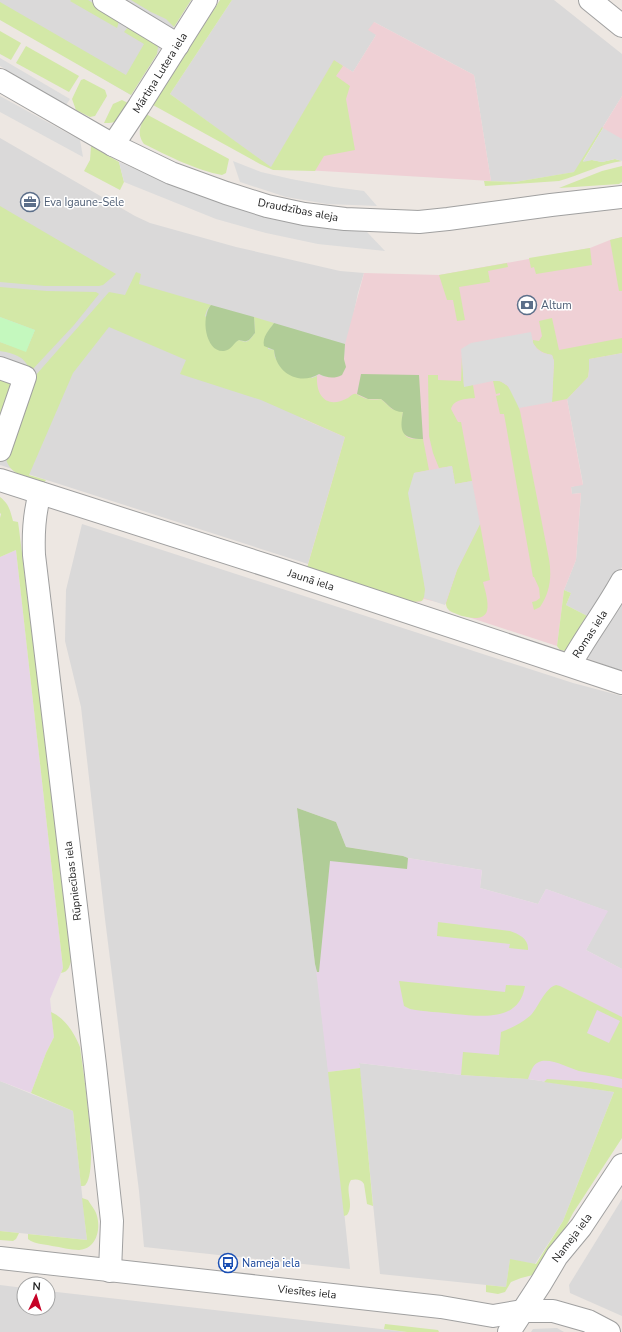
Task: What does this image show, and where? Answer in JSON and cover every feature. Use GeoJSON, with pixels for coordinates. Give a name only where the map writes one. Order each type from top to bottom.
{"type":"FeatureCollection","features":[{"type":"Feature","properties":{"kind":"street"},"geometry":{"type":"LineString","coordinates":[[104,0],[178,45]]}},
{"type":"Feature","properties":{"kind":"street","name":"Mārtiņa Lutera iela"},"geometry":{"type":"LineString","coordinates":[[113,145],[206,0]]}},
{"type":"Feature","properties":{"kind":"street"},"geometry":{"type":"LineString","coordinates":[[590,0],[622,26]]}},
{"type":"Feature","properties":{"kind":"street","name":"Draudzības aleja"},"geometry":{"type":"LineString","coordinates":[[0,80],[113,145],[172,173],[267,206],[304,214],[345,219],[419,222],[622,197]]}},
{"type":"Feature","properties":{"kind":"street"},"geometry":{"type":"LineString","coordinates":[[0,368],[24,377],[0,450]]}},
{"type":"Feature","properties":{"kind":"street","name":"Jaunā iela"},"geometry":{"type":"LineString","coordinates":[[0,480],[622,683]]}},
{"type":"Feature","properties":{"kind":"street","name":"Rūpniecības iela"},"geometry":{"type":"LineString","coordinates":[[40,493],[35,509],[34,555],[111,1209],[112,1234],[110,1271]]}},
{"type":"Feature","properties":{"kind":"street","name":"Romas iela"},"geometry":{"type":"LineString","coordinates":[[570,665],[622,581]]}},
{"type":"Feature","properties":{"kind":"street","name":"Nameja iela"},"geometry":{"type":"LineString","coordinates":[[509,1332],[557,1256],[581,1227],[622,1165]]}},
{"type":"Feature","properties":{"kind":"street","name":"Viesītes iela"},"geometry":{"type":"LineString","coordinates":[[0,1258],[441,1307],[493,1316],[522,1311],[553,1311],[588,1322],[610,1332]]}},
{"type":"Feature","properties":{"kind":"shaded area"},"geometry":{"type":"Polygon","coordinates":[[[0,0],[191,0],[131,95],[0,18],[0,0]]]}},
{"type":"Feature","properties":{"kind":"shaded area"},"geometry":{"type":"Polygon","coordinates":[[[232,0],[554,0],[622,54],[622,96],[575,172],[515,182],[491,181],[474,75],[374,22],[376,35],[353,72],[334,61],[271,168],[170,94],[232,0]]]}},
{"type":"Feature","properties":{"kind":"shaded area"},"geometry":{"type":"Polygon","coordinates":[[[374,22],[474,75],[491,181],[271,168],[334,60],[353,72],[376,35],[368,30],[374,22]]]}},
{"type":"Feature","properties":{"kind":"shaded area"},"geometry":{"type":"Polygon","coordinates":[[[0,58],[70,99],[66,105],[0,66],[0,58]]]}},
{"type":"Feature","properties":{"kind":"shaded area"},"geometry":{"type":"Polygon","coordinates":[[[0,96],[80,140],[83,157],[0,112],[0,96]]]}},
{"type":"Feature","properties":{"kind":"shaded area"},"geometry":{"type":"Polygon","coordinates":[[[622,96],[622,157],[602,127],[622,96]]]}},
{"type":"Feature","properties":{"kind":"shaded area"},"geometry":{"type":"Polygon","coordinates":[[[603,128],[622,139],[622,161],[615,159],[602,162],[592,160],[583,162],[603,128]]]}},
{"type":"Feature","properties":{"kind":"shaded area"},"geometry":{"type":"Polygon","coordinates":[[[0,138],[135,216],[150,223],[236,247],[340,271],[364,273],[358,293],[344,359],[301,418],[345,437],[308,564],[0,465],[0,138]]]}},
{"type":"Feature","properties":{"kind":"shaded area"},"geometry":{"type":"Polygon","coordinates":[[[233,161],[261,172],[291,179],[364,191],[377,206],[327,204],[286,197],[240,182],[233,161]]]}},
{"type":"Feature","properties":{"kind":"shaded area"},"geometry":{"type":"Polygon","coordinates":[[[119,162],[201,196],[251,213],[295,223],[367,232],[385,251],[318,244],[266,233],[216,219],[124,182],[119,162]]]}},
{"type":"Feature","properties":{"kind":"shaded area"},"geometry":{"type":"Polygon","coordinates":[[[622,237],[622,353],[589,359],[588,377],[567,399],[583,485],[571,487],[572,494],[581,493],[576,560],[564,590],[557,646],[450,611],[446,604],[424,599],[420,602],[413,602],[307,568],[345,437],[301,418],[317,376],[319,374],[324,377],[345,363],[345,344],[364,273],[439,275],[590,248],[622,237]]]}},
{"type":"Feature","properties":{"kind":"shaded area"},"geometry":{"type":"Polygon","coordinates":[[[531,332],[533,343],[537,349],[543,353],[552,355],[554,361],[552,402],[519,408],[508,386],[500,381],[464,387],[461,349],[471,343],[531,332]]]}},
{"type":"Feature","properties":{"kind":"shaded area"},"geometry":{"type":"Polygon","coordinates":[[[622,353],[622,567],[593,619],[566,605],[571,593],[564,590],[576,560],[581,493],[572,494],[571,487],[583,484],[567,399],[588,377],[589,359],[622,353]]]}},
{"type":"Feature","properties":{"kind":"shaded area"},"geometry":{"type":"Polygon","coordinates":[[[452,466],[455,484],[472,481],[480,524],[457,570],[445,605],[424,598],[425,589],[408,493],[414,473],[452,466]]]}},
{"type":"Feature","properties":{"kind":"shaded area"},"geometry":{"type":"Polygon","coordinates":[[[82,524],[573,683],[622,696],[622,969],[586,950],[607,911],[546,889],[538,904],[480,888],[482,870],[346,847],[336,822],[297,808],[339,1162],[350,1269],[144,1247],[139,1191],[105,919],[81,707],[65,641],[66,590],[82,524]]]}},
{"type":"Feature","properties":{"kind":"shaded area"},"geometry":{"type":"Polygon","coordinates":[[[16,550],[63,968],[50,999],[54,1037],[46,1053],[31,1093],[0,1081],[0,557],[16,550]]]}},
{"type":"Feature","properties":{"kind":"shaded area"},"geometry":{"type":"Polygon","coordinates":[[[622,596],[622,671],[587,657],[622,596]]]}},
{"type":"Feature","properties":{"kind":"shaded area"},"geometry":{"type":"Polygon","coordinates":[[[297,808],[336,822],[346,847],[482,870],[480,888],[538,904],[546,889],[608,911],[586,950],[622,969],[622,1093],[528,1079],[461,1075],[359,1063],[360,1068],[328,1072],[297,808]]]}},
{"type":"Feature","properties":{"kind":"shaded area"},"geometry":{"type":"Polygon","coordinates":[[[359,1063],[461,1075],[528,1079],[614,1092],[563,1221],[535,1264],[510,1260],[506,1287],[380,1274],[359,1063]]]}},
{"type":"Feature","properties":{"kind":"shaded area"},"geometry":{"type":"Polygon","coordinates":[[[0,1081],[73,1111],[87,1240],[0,1231],[0,1081]]]}},
{"type":"Feature","properties":{"kind":"shaded area"},"geometry":{"type":"Polygon","coordinates":[[[622,1199],[622,1316],[570,1293],[569,1285],[622,1199]]]}},
{"type":"Feature","properties":{"kind":"shaded area"},"geometry":{"type":"Polygon","coordinates":[[[0,1285],[16,1287],[16,1316],[56,1316],[56,1292],[407,1332],[0,1332],[0,1285]]]}},
{"type":"Feature","properties":{"kind":"shaded area"},"geometry":{"type":"Polygon","coordinates":[[[557,1328],[564,1332],[531,1332],[533,1329],[557,1328]]]}},
{"type":"Feature","properties":{"kind":"green space"},"geometry":{"type":"Polygon","coordinates":[[[88,0],[115,16],[118,22],[117,28],[70,1],[88,0]]]}},
{"type":"Feature","properties":{"kind":"green space"},"geometry":{"type":"Polygon","coordinates":[[[131,0],[191,0],[174,27],[166,19],[131,0]]]}},
{"type":"Feature","properties":{"kind":"green space"},"geometry":{"type":"Polygon","coordinates":[[[220,0],[232,0],[170,94],[271,167],[334,60],[343,66],[336,76],[350,86],[346,99],[355,150],[324,156],[315,171],[273,170],[153,105],[220,0]]]}},
{"type":"Feature","properties":{"kind":"green space"},"geometry":{"type":"Polygon","coordinates":[[[0,2],[126,75],[144,44],[124,32],[128,27],[158,46],[157,54],[131,95],[0,20],[0,2]]]}},
{"type":"Feature","properties":{"kind":"green space"},"geometry":{"type":"Polygon","coordinates":[[[0,31],[21,43],[11,60],[0,54],[0,31]]]}},
{"type":"Feature","properties":{"kind":"green space"},"geometry":{"type":"Polygon","coordinates":[[[26,46],[79,76],[69,92],[16,63],[26,46]]]}},
{"type":"Feature","properties":{"kind":"green space"},"geometry":{"type":"Polygon","coordinates":[[[84,79],[105,90],[107,96],[95,116],[90,117],[76,110],[72,99],[81,80],[84,79]]]}},
{"type":"Feature","properties":{"kind":"green space"},"geometry":{"type":"Polygon","coordinates":[[[122,100],[130,104],[122,116],[117,121],[104,123],[113,104],[122,100]]]}},
{"type":"Feature","properties":{"kind":"green space"},"geometry":{"type":"Polygon","coordinates":[[[146,114],[229,159],[226,173],[222,175],[203,170],[144,144],[140,136],[140,129],[146,114]]]}},
{"type":"Feature","properties":{"kind":"green space"},"geometry":{"type":"Polygon","coordinates":[[[602,127],[603,128],[583,161],[592,160],[602,162],[615,159],[622,161],[614,162],[559,181],[485,186],[484,181],[515,182],[574,172],[602,127]]]}},
{"type":"Feature","properties":{"kind":"green space"},"geometry":{"type":"Polygon","coordinates":[[[91,146],[119,162],[124,182],[120,190],[84,171],[90,160],[91,146]]]}},
{"type":"Feature","properties":{"kind":"green space"},"geometry":{"type":"Polygon","coordinates":[[[622,166],[622,182],[619,184],[559,188],[602,171],[622,166]]]}},
{"type":"Feature","properties":{"kind":"green space"},"geometry":{"type":"Polygon","coordinates":[[[0,206],[116,274],[103,285],[99,286],[45,286],[0,282],[0,206]]]}},
{"type":"Feature","properties":{"kind":"green space"},"geometry":{"type":"Polygon","coordinates":[[[622,237],[622,291],[619,291],[610,240],[622,237]]]}},
{"type":"Feature","properties":{"kind":"green space"},"geometry":{"type":"Polygon","coordinates":[[[590,248],[592,265],[536,274],[534,267],[531,268],[529,258],[590,248]]]}},
{"type":"Feature","properties":{"kind":"green space"},"geometry":{"type":"Polygon","coordinates":[[[507,263],[508,267],[488,271],[490,282],[459,287],[465,320],[457,321],[453,300],[447,300],[439,275],[507,263]]]}},
{"type":"Feature","properties":{"kind":"green space"},"geometry":{"type":"Polygon","coordinates":[[[136,272],[141,274],[139,284],[211,305],[205,316],[235,342],[239,340],[245,342],[255,333],[254,317],[274,323],[267,333],[268,349],[274,350],[275,358],[312,378],[317,376],[318,390],[324,399],[334,402],[341,401],[353,394],[357,394],[364,398],[373,400],[381,399],[392,409],[403,412],[402,425],[404,434],[411,439],[423,439],[429,470],[414,473],[425,589],[425,595],[422,601],[413,602],[307,568],[345,437],[261,400],[180,374],[186,360],[109,327],[73,373],[29,475],[46,480],[43,484],[20,475],[10,467],[6,456],[35,376],[109,292],[125,295],[136,272]]]}},
{"type":"Feature","properties":{"kind":"green space"},"geometry":{"type":"Polygon","coordinates":[[[0,287],[47,291],[96,292],[99,294],[74,325],[32,370],[29,369],[24,361],[18,356],[0,351],[0,342],[26,351],[35,330],[0,317],[0,287]]]}},
{"type":"Feature","properties":{"kind":"green space"},"geometry":{"type":"Polygon","coordinates":[[[211,305],[254,317],[255,333],[248,340],[239,340],[227,350],[218,350],[209,341],[207,334],[206,318],[211,305]]]}},
{"type":"Feature","properties":{"kind":"green space"},"geometry":{"type":"Polygon","coordinates":[[[0,317],[35,330],[26,352],[0,342],[0,317]]]}},
{"type":"Feature","properties":{"kind":"green space"},"geometry":{"type":"Polygon","coordinates":[[[552,318],[559,350],[622,338],[622,353],[589,359],[588,377],[567,399],[552,402],[554,361],[552,355],[537,348],[533,343],[533,340],[539,341],[542,336],[539,321],[552,318]]]}},
{"type":"Feature","properties":{"kind":"green space"},"geometry":{"type":"Polygon","coordinates":[[[274,323],[345,344],[344,359],[346,367],[342,375],[330,378],[319,374],[304,379],[296,378],[284,371],[279,365],[274,350],[264,346],[265,337],[274,323]]]}},
{"type":"Feature","properties":{"kind":"green space"},"geometry":{"type":"Polygon","coordinates":[[[462,355],[464,386],[473,385],[475,398],[457,401],[451,409],[458,422],[461,422],[472,481],[455,484],[452,466],[439,468],[433,453],[429,436],[428,375],[438,375],[438,380],[461,381],[462,355]]]}},
{"type":"Feature","properties":{"kind":"green space"},"geometry":{"type":"Polygon","coordinates":[[[361,374],[419,375],[423,439],[410,438],[406,436],[401,425],[403,412],[393,409],[381,399],[368,399],[357,394],[361,374]]]}},
{"type":"Feature","properties":{"kind":"green space"},"geometry":{"type":"Polygon","coordinates":[[[0,375],[9,379],[12,385],[4,409],[0,414],[0,375]]]}},
{"type":"Feature","properties":{"kind":"green space"},"geometry":{"type":"Polygon","coordinates":[[[493,381],[499,381],[508,386],[514,395],[520,411],[549,559],[550,578],[548,590],[540,607],[534,610],[532,602],[540,598],[539,588],[533,577],[504,414],[500,414],[496,396],[500,395],[500,393],[496,394],[493,381]]]}},
{"type":"Feature","properties":{"kind":"green space"},"geometry":{"type":"Polygon","coordinates":[[[0,497],[10,510],[13,521],[18,522],[19,529],[72,957],[67,970],[61,973],[63,968],[16,550],[0,557],[0,497]]]}},
{"type":"Feature","properties":{"kind":"green space"},"geometry":{"type":"Polygon","coordinates":[[[480,524],[490,580],[483,582],[488,604],[485,615],[470,618],[450,611],[446,603],[457,570],[480,524]]]}},
{"type":"Feature","properties":{"kind":"green space"},"geometry":{"type":"Polygon","coordinates":[[[564,590],[571,593],[566,605],[593,619],[566,651],[560,650],[557,646],[564,590]]]}},
{"type":"Feature","properties":{"kind":"green space"},"geometry":{"type":"Polygon","coordinates":[[[297,808],[336,822],[346,847],[408,858],[407,869],[330,861],[319,972],[317,972],[315,964],[297,808]]]}},
{"type":"Feature","properties":{"kind":"green space"},"geometry":{"type":"Polygon","coordinates":[[[438,922],[510,931],[520,935],[525,940],[528,950],[509,948],[510,944],[437,936],[438,922]]]}},
{"type":"Feature","properties":{"kind":"green space"},"geometry":{"type":"Polygon","coordinates":[[[399,981],[505,992],[506,985],[525,986],[521,998],[515,1006],[507,1012],[497,1015],[476,1016],[410,1009],[404,1006],[399,981]]]}},
{"type":"Feature","properties":{"kind":"green space"},"geometry":{"type":"Polygon","coordinates":[[[556,985],[560,986],[622,1017],[622,1079],[579,1071],[558,1063],[547,1061],[542,1061],[535,1064],[528,1079],[461,1075],[463,1052],[499,1055],[501,1032],[517,1025],[531,1015],[545,993],[556,985]],[[597,1010],[587,1033],[609,1043],[620,1021],[597,1010]]]}},
{"type":"Feature","properties":{"kind":"green space"},"geometry":{"type":"Polygon","coordinates":[[[51,1012],[65,1022],[80,1047],[91,1140],[90,1174],[84,1186],[81,1186],[73,1111],[31,1093],[46,1053],[54,1037],[51,1012]]]}},
{"type":"Feature","properties":{"kind":"green space"},"geometry":{"type":"Polygon","coordinates":[[[360,1068],[373,1206],[367,1204],[363,1182],[351,1180],[349,1184],[350,1207],[347,1215],[344,1216],[328,1072],[360,1068]]]}},
{"type":"Feature","properties":{"kind":"green space"},"geometry":{"type":"Polygon","coordinates":[[[547,1079],[591,1082],[622,1088],[622,1138],[573,1213],[561,1236],[533,1275],[511,1282],[505,1292],[498,1294],[486,1292],[486,1285],[506,1287],[510,1259],[536,1264],[563,1221],[614,1092],[544,1082],[547,1079]]]}},
{"type":"Feature","properties":{"kind":"green space"},"geometry":{"type":"Polygon","coordinates":[[[82,1198],[88,1200],[96,1212],[98,1221],[98,1233],[90,1246],[85,1249],[72,1250],[36,1243],[28,1239],[28,1234],[87,1240],[82,1198]]]}},
{"type":"Feature","properties":{"kind":"green space"},"geometry":{"type":"Polygon","coordinates":[[[0,1231],[19,1233],[13,1241],[0,1240],[0,1231]]]}},
{"type":"Feature","properties":{"kind":"green space"},"geometry":{"type":"Polygon","coordinates":[[[385,1324],[438,1330],[439,1332],[407,1332],[384,1329],[385,1324]]]}},
{"type":"Feature","properties":{"kind":"place","name":"Eva Igaune-Sēle"},"geometry":{"type":"Point","coordinates":[30,202]}},
{"type":"Feature","properties":{"kind":"place","name":"Altum"},"geometry":{"type":"Point","coordinates":[527,305]}},
{"type":"Feature","properties":{"kind":"place","name":"Nameja iela"},"geometry":{"type":"Point","coordinates":[228,1263]}}]}
